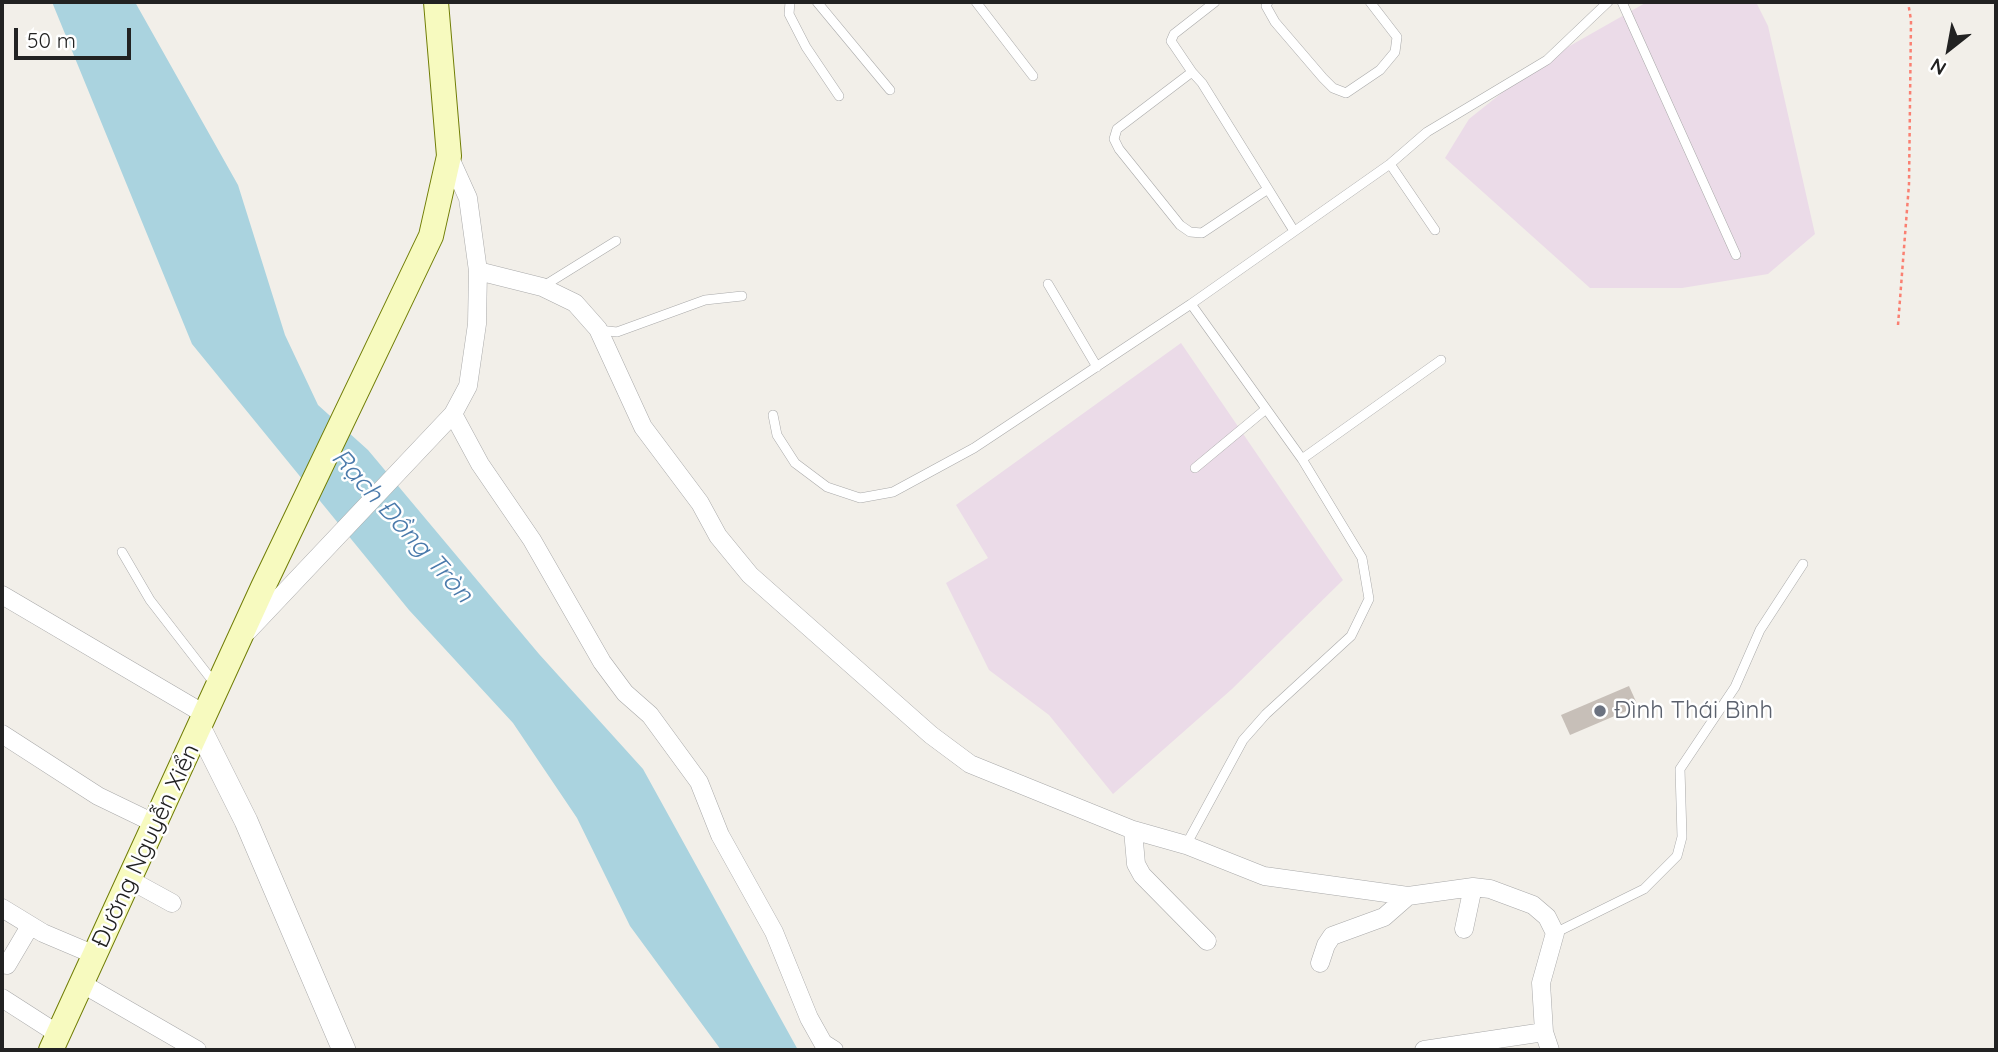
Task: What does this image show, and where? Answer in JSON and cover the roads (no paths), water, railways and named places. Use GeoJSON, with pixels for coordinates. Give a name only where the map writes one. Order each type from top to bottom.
{"type":"FeatureCollection","features":[{"type":"Feature","properties":{"kind":"main road"},"geometry":{"type":"LineString","coordinates":[[436,2],[449,156]]}},
{"type":"Feature","properties":{"kind":"main road","name":"Đường Nguyễn Xiển"},"geometry":{"type":"LineString","coordinates":[[54,1042],[263,587],[431,236],[449,156]]}},
{"type":"Feature","properties":{"kind":"street"},"geometry":{"type":"LineString","coordinates":[[449,156],[468,198],[478,271],[473,366],[468,386],[453,414],[480,464],[532,540],[602,662],[625,692],[650,715],[699,782],[720,835],[774,932],[810,1018],[823,1043],[834,1050]]}},
{"type":"Feature","properties":{"kind":"street"},"geometry":{"type":"LineString","coordinates":[[478,271],[542,287],[575,303],[598,329],[643,426],[700,503],[718,536],[750,575],[931,735],[970,764],[1133,830],[1186,845],[1264,876],[1408,896],[1473,887],[1490,889],[1533,905],[1548,917],[1555,933],[1541,983],[1544,1032],[1550,1050]]}},
{"type":"Feature","properties":{"kind":"street","name":"Đường Nguyễn Xiển"},"geometry":{"type":"LineString","coordinates":[[238,641],[453,414]]}},
{"type":"Feature","properties":{"kind":"street"},"geometry":{"type":"LineString","coordinates":[[2,595],[203,722],[344,1050]]}},
{"type":"Feature","properties":{"kind":"street"},"geometry":{"type":"LineString","coordinates":[[2,734],[98,796],[156,824]]}},
{"type":"Feature","properties":{"kind":"street"},"geometry":{"type":"LineString","coordinates":[[1133,830],[1136,864],[1142,875],[1207,941]]}},
{"type":"Feature","properties":{"kind":"street"},"geometry":{"type":"LineString","coordinates":[[130,880],[172,903]]}},
{"type":"Feature","properties":{"kind":"street"},"geometry":{"type":"LineString","coordinates":[[1464,929],[1473,887]]}},
{"type":"Feature","properties":{"kind":"street"},"geometry":{"type":"LineString","coordinates":[[1320,963],[1332,936],[1384,917],[1408,896]]}},
{"type":"Feature","properties":{"kind":"street"},"geometry":{"type":"LineString","coordinates":[[2,908],[30,926],[95,955]]}},
{"type":"Feature","properties":{"kind":"street"},"geometry":{"type":"LineString","coordinates":[[7,965],[30,926]]}},
{"type":"Feature","properties":{"kind":"street"},"geometry":{"type":"LineString","coordinates":[[82,983],[197,1050]]}},
{"type":"Feature","properties":{"kind":"street"},"geometry":{"type":"LineString","coordinates":[[2,998],[54,1042]]}},
{"type":"Feature","properties":{"kind":"street"},"geometry":{"type":"LineString","coordinates":[[1424,1050],[1517,1043],[1544,1032]]}},
{"type":"Feature","properties":{"kind":"lane"},"geometry":{"type":"LineString","coordinates":[[790,2],[789,15],[806,47],[839,96]]}},
{"type":"Feature","properties":{"kind":"lane"},"geometry":{"type":"LineString","coordinates":[[817,2],[890,90]]}},
{"type":"Feature","properties":{"kind":"lane"},"geometry":{"type":"LineString","coordinates":[[976,2],[1033,76]]}},
{"type":"Feature","properties":{"kind":"lane"},"geometry":{"type":"LineString","coordinates":[[1215,2],[1174,34],[1171,41],[1294,231]]}},
{"type":"Feature","properties":{"kind":"lane"},"geometry":{"type":"LineString","coordinates":[[1268,2],[1266,6],[1275,22],[1323,78],[1334,88],[1346,93],[1380,70],[1395,52],[1397,37],[1370,2]]}},
{"type":"Feature","properties":{"kind":"lane"},"geometry":{"type":"LineString","coordinates":[[773,415],[777,435],[795,463],[827,487],[860,498],[893,492],[974,448],[1191,304],[1390,164],[1427,132],[1547,60],[1608,2]]}},
{"type":"Feature","properties":{"kind":"lane"},"geometry":{"type":"LineString","coordinates":[[1622,2],[1736,255]]}},
{"type":"Feature","properties":{"kind":"lane"},"geometry":{"type":"LineString","coordinates":[[1192,72],[1117,129],[1114,139],[1119,149],[1180,225],[1191,232],[1202,233],[1268,189]]}},
{"type":"Feature","properties":{"kind":"lane"},"geometry":{"type":"LineString","coordinates":[[1390,164],[1435,230]]}},
{"type":"Feature","properties":{"kind":"lane"},"geometry":{"type":"LineString","coordinates":[[542,287],[616,241]]}},
{"type":"Feature","properties":{"kind":"lane"},"geometry":{"type":"LineString","coordinates":[[1048,285],[1097,367]]}},
{"type":"Feature","properties":{"kind":"lane"},"geometry":{"type":"LineString","coordinates":[[598,329],[617,332],[705,300],[742,296]]}},
{"type":"Feature","properties":{"kind":"lane"},"geometry":{"type":"LineString","coordinates":[[1186,845],[1243,740],[1266,714],[1351,636],[1369,599],[1362,558],[1302,459],[1191,304]]}},
{"type":"Feature","properties":{"kind":"lane"},"geometry":{"type":"LineString","coordinates":[[1302,459],[1441,360]]}},
{"type":"Feature","properties":{"kind":"lane"},"geometry":{"type":"LineString","coordinates":[[1195,468],[1266,410]]}},
{"type":"Feature","properties":{"kind":"lane"},"geometry":{"type":"LineString","coordinates":[[122,552],[150,600],[218,688]]}},
{"type":"Feature","properties":{"kind":"lane"},"geometry":{"type":"LineString","coordinates":[[1555,933],[1644,890],[1677,856],[1682,837],[1680,769],[1735,687],[1760,630],[1803,564]]}},
{"type":"Feature","properties":{"kind":"water","name":"Rạch Đồng Tròn"},"geometry":{"type":"Polygon","coordinates":[[[52,2],[135,2],[238,185],[285,335],[318,405],[368,450],[539,654],[643,769],[798,1050],[721,1050],[630,926],[577,818],[513,723],[409,610],[192,344],[52,2]]]}},
{"type":"Feature","properties":{"kind":"place","name":"Đình Thái Bình"},"geometry":{"type":"Point","coordinates":[1600,711]}}]}
